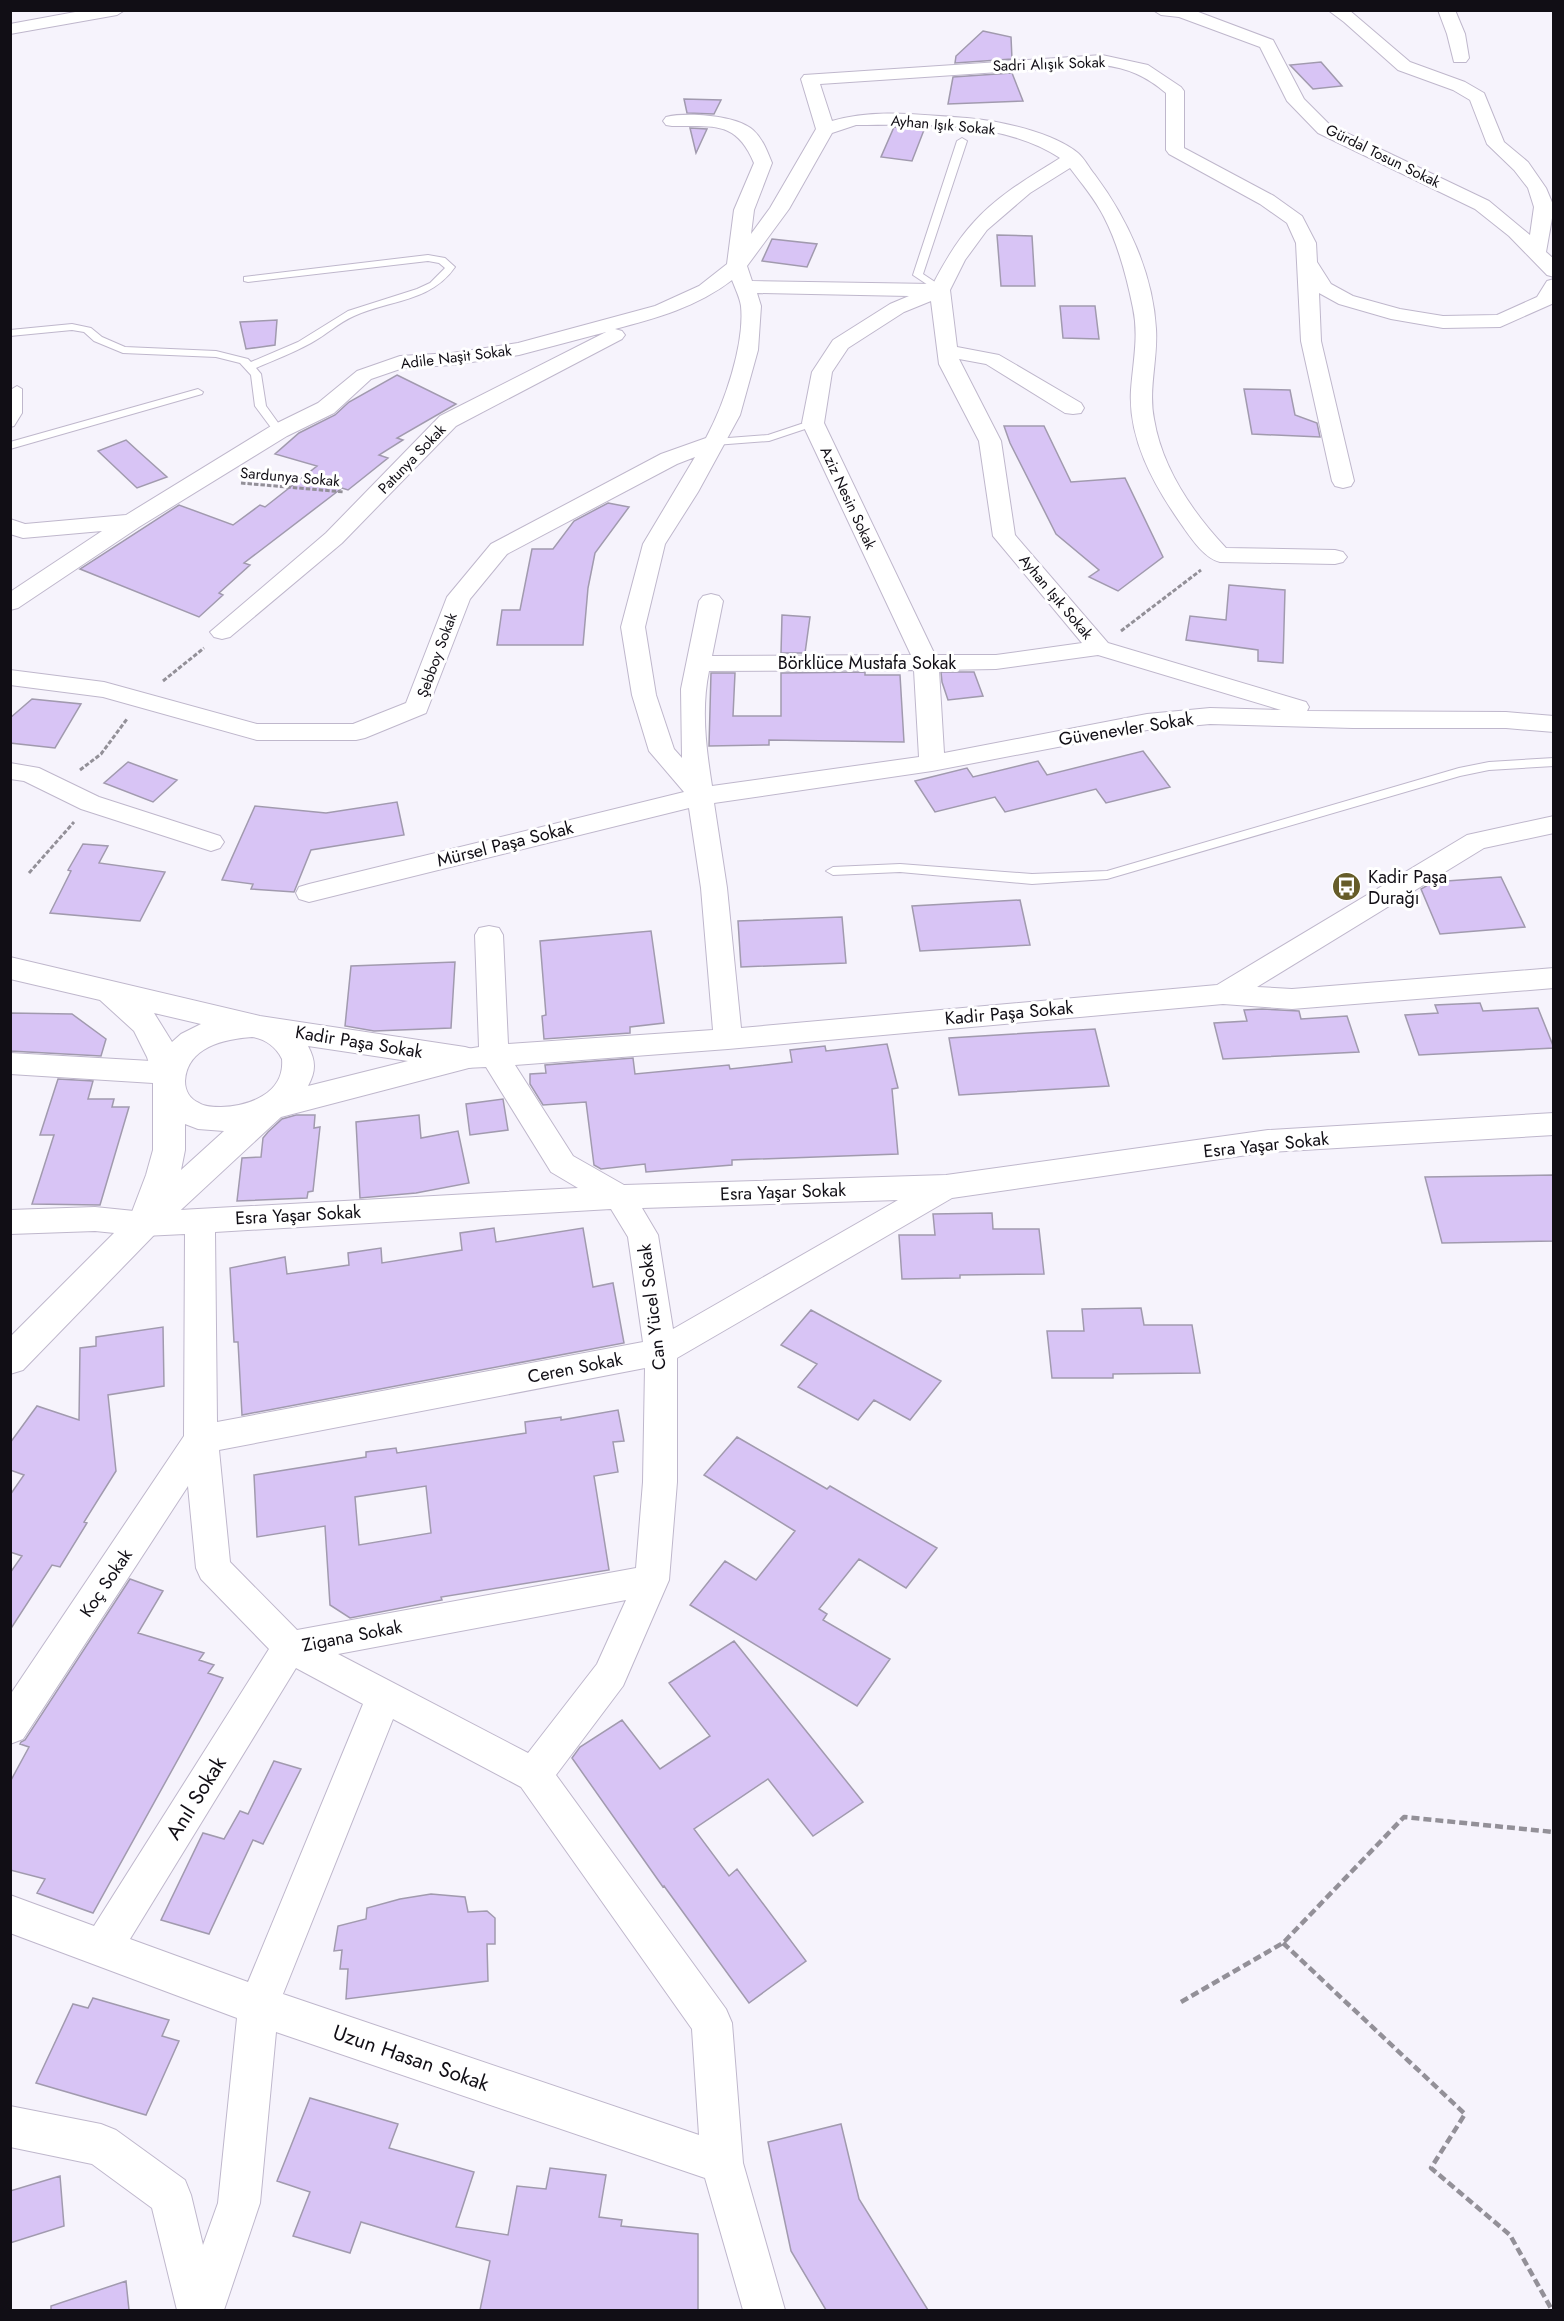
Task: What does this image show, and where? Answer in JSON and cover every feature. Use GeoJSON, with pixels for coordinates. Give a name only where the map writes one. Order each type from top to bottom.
{"type":"FeatureCollection","features":[{"type":"Feature","properties":{"kind":"street"},"geometry":{"type":"LineString","coordinates":[[10,29],[117,10]]}},
{"type":"Feature","properties":{"kind":"street","name":"Gürdal Tosun Sokak"},"geometry":{"type":"LineString","coordinates":[[1161,10],[1182,12],[1267,44],[1296,101],[1324,129],[1482,205],[1516,232],[1554,271]]}},
{"type":"Feature","properties":{"kind":"street"},"geometry":{"type":"LineString","coordinates":[[1336,10],[1350,18],[1404,66],[1459,86],[1478,97],[1484,107],[1496,144],[1521,166],[1537,188],[1544,207],[1536,255]]}},
{"type":"Feature","properties":{"kind":"street"},"geometry":{"type":"LineString","coordinates":[[1446,10],[1456,34],[1460,58]]}},
{"type":"Feature","properties":{"kind":"street","name":"Sadri Alışık Sokak"},"geometry":{"type":"LineString","coordinates":[[825,129],[810,79],[1102,60],[1132,64],[1155,74],[1175,91],[1175,150],[1268,200],[1295,220],[1306,243],[1311,340],[1343,482]]}},
{"type":"Feature","properties":{"kind":"street","name":"Ayhan Işık Sokak"},"geometry":{"type":"LineString","coordinates":[[825,129],[855,120],[915,120],[985,125],[1048,142],[1073,158]]}},
{"type":"Feature","properties":{"kind":"street"},"geometry":{"type":"LineString","coordinates":[[672,121],[710,122],[735,127],[752,139],[763,163],[744,210],[737,266],[751,306],[748,350],[729,416],[687,492],[654,544],[633,627],[644,695],[662,751],[702,796]]}},
{"type":"Feature","properties":{"kind":"street","name":"Adile Naşit Sokak"},"geometry":{"type":"LineString","coordinates":[[10,603],[130,522],[279,431],[327,408],[364,375],[400,362],[452,359],[519,349],[662,310],[706,290],[737,266],[779,209],[825,129]]}},
{"type":"Feature","properties":{"kind":"street"},"geometry":{"type":"LineString","coordinates":[[813,423],[822,372],[840,344],[897,308],[940,290],[956,259],[980,226],[1023,189],[1073,158],[1118,225],[1145,318],[1146,352],[1141,401],[1151,452],[1168,484],[1207,542],[1220,555],[1335,556]]}},
{"type":"Feature","properties":{"kind":"street"},"geometry":{"type":"LineString","coordinates":[[1307,262],[1324,288],[1346,300],[1398,315],[1443,322],[1500,321],[1545,302],[1554,285]]}},
{"type":"Feature","properties":{"kind":"street"},"geometry":{"type":"LineString","coordinates":[[744,287],[940,290]]}},
{"type":"Feature","properties":{"kind":"street","name":"Ayhan Işık Sokak"},"geometry":{"type":"LineString","coordinates":[[940,290],[949,364],[990,441],[1005,536],[1099,648]]}},
{"type":"Feature","properties":{"kind":"street","name":"Patunya Sokak"},"geometry":{"type":"LineString","coordinates":[[222,632],[334,538],[448,421],[662,310]]}},
{"type":"Feature","properties":{"kind":"street"},"geometry":{"type":"LineString","coordinates":[[947,351],[992,359],[1073,408]]}},
{"type":"Feature","properties":{"kind":"street","name":"Aziz Nesin Sokak"},"geometry":{"type":"LineString","coordinates":[[813,423],[926,662],[932,763]]}},
{"type":"Feature","properties":{"kind":"street","name":"Şebboy Sokak"},"geometry":{"type":"LineString","coordinates":[[10,677],[104,690],[257,732],[356,732],[417,708],[459,597],[499,549],[669,459],[715,442]]}},
{"type":"Feature","properties":{"kind":"street"},"geometry":{"type":"LineString","coordinates":[[10,526],[23,531],[130,522]]}},
{"type":"Feature","properties":{"kind":"street"},"geometry":{"type":"LineString","coordinates":[[711,601],[693,689],[693,744],[714,888],[728,1039]]}},
{"type":"Feature","properties":{"kind":"street"},"geometry":{"type":"LineString","coordinates":[[1099,648],[1292,706],[1353,720]]}},
{"type":"Feature","properties":{"kind":"street","name":"Börklüce Mustafa Sokak"},"geometry":{"type":"LineString","coordinates":[[698,664],[996,662],[1099,648]]}},
{"type":"Feature","properties":{"kind":"street","name":"Güvenevler Sokak"},"geometry":{"type":"LineString","coordinates":[[702,796],[932,763],[1147,722],[1210,716],[1353,720],[1506,720],[1554,724]]}},
{"type":"Feature","properties":{"kind":"street"},"geometry":{"type":"LineString","coordinates":[[10,771],[30,774],[90,803],[211,842]]}},
{"type":"Feature","properties":{"kind":"street","name":"Mürsel Paşa Sokak"},"geometry":{"type":"LineString","coordinates":[[309,893],[702,796]]}},
{"type":"Feature","properties":{"kind":"street"},"geometry":{"type":"LineString","coordinates":[[1223,994],[1476,841],[1554,824]]}},
{"type":"Feature","properties":{"kind":"street","name":"Can Yücel Sokak"},"geometry":{"type":"LineString","coordinates":[[489,935],[480,1057],[562,1164],[619,1197],[643,1235],[661,1352],[660,1482],[652,1580],[610,1675],[534,1775]]}},
{"type":"Feature","properties":{"kind":"street"},"geometry":{"type":"LineString","coordinates":[[10,968],[272,1030],[287,1039],[297,1051],[300,1066],[296,1081],[286,1096],[144,1224],[10,1360]]}},
{"type":"Feature","properties":{"kind":"street","name":"Kadir Paşa Sokak"},"geometry":{"type":"LineString","coordinates":[[270,1108],[480,1057],[728,1039],[1223,994],[1292,999],[1554,978]]}},
{"type":"Feature","properties":{"kind":"street"},"geometry":{"type":"LineString","coordinates":[[110,992],[148,1027],[169,1073],[170,1088],[177,1102],[190,1112],[208,1119],[229,1120],[250,1117],[270,1108]]}},
{"type":"Feature","properties":{"kind":"street"},"geometry":{"type":"LineString","coordinates":[[144,1224],[169,1151],[169,1073],[177,1057],[190,1043],[209,1032],[231,1027],[252,1026]]}},
{"type":"Feature","properties":{"kind":"street","name":"Kadir Paşa Sokak"},"geometry":{"type":"LineString","coordinates":[[252,1026],[480,1057]]}},
{"type":"Feature","properties":{"kind":"street"},"geometry":{"type":"LineString","coordinates":[[10,1063],[169,1073]]}},
{"type":"Feature","properties":{"kind":"street","name":"Esra Yaşar Sokak"},"geometry":{"type":"LineString","coordinates":[[10,1222],[95,1219],[144,1224],[619,1197],[946,1187],[1268,1142],[1554,1124]]}},
{"type":"Feature","properties":{"kind":"street","name":"Ceren Sokak"},"geometry":{"type":"LineString","coordinates":[[201,1439],[661,1352],[946,1187]]}},
{"type":"Feature","properties":{"kind":"street","name":"Zigana Sokak"},"geometry":{"type":"LineString","coordinates":[[200,1221],[201,1439],[213,1568],[290,1647],[652,1580]]}},
{"type":"Feature","properties":{"kind":"street","name":"Koç Sokak"},"geometry":{"type":"LineString","coordinates":[[10,1727],[201,1439]]}},
{"type":"Feature","properties":{"kind":"street"},"geometry":{"type":"LineString","coordinates":[[290,1647],[534,1775],[712,2023],[722,2163],[764,2310]]}},
{"type":"Feature","properties":{"kind":"street","name":"Anıl Sokak"},"geometry":{"type":"LineString","coordinates":[[102,1949],[290,1647]]}},
{"type":"Feature","properties":{"kind":"street"},"geometry":{"type":"LineString","coordinates":[[200,2310],[238,2203],[258,2006],[384,1696]]}},
{"type":"Feature","properties":{"kind":"street","name":"Uzun Hasan Sokak"},"geometry":{"type":"LineString","coordinates":[[10,1914],[258,2006],[722,2163]]}},
{"type":"Feature","properties":{"kind":"street"},"geometry":{"type":"LineString","coordinates":[[10,2126],[101,2145],[170,2195],[200,2310]]}},
{"type":"Feature","properties":{"kind":"lane"},"geometry":{"type":"LineString","coordinates":[[940,290],[918,275],[962,141]]}},
{"type":"Feature","properties":{"kind":"lane"},"geometry":{"type":"LineString","coordinates":[[248,279],[428,258],[442,260],[450,267],[446,276],[420,292],[353,313],[334,322],[309,340],[249,367]]}},
{"type":"Feature","properties":{"kind":"lane"},"geometry":{"type":"LineString","coordinates":[[10,333],[72,327],[87,330],[98,339],[123,350],[216,354],[244,361],[256,374],[256,394],[262,412],[279,431]]}},
{"type":"Feature","properties":{"kind":"lane"},"geometry":{"type":"LineString","coordinates":[[10,424],[17,413],[17,389]]}},
{"type":"Feature","properties":{"kind":"lane"},"geometry":{"type":"LineString","coordinates":[[10,446],[198,392]]}},
{"type":"Feature","properties":{"kind":"lane"},"geometry":{"type":"LineString","coordinates":[[715,442],[769,438],[813,423]]}},
{"type":"Feature","properties":{"kind":"lane"},"geometry":{"type":"LineString","coordinates":[[833,872],[900,868],[1032,879],[1107,875],[1459,771],[1489,766],[1554,762]]}},
{"type":"Feature","properties":{"kind":"path","name":"Sardunya Sokak"},"geometry":{"type":"LineString","coordinates":[[200,479],[378,495]]}},
{"type":"Feature","properties":{"kind":"path"},"geometry":{"type":"LineString","coordinates":[[1099,648],[1220,555]]}},
{"type":"Feature","properties":{"kind":"path"},"geometry":{"type":"LineString","coordinates":[[29,873],[90,803]]}},
{"type":"Feature","properties":{"kind":"path"},"geometry":{"type":"LineString","coordinates":[[1181,2002],[1283,1943],[1404,1817],[1554,1832]]}},
{"type":"Feature","properties":{"kind":"path"},"geometry":{"type":"LineString","coordinates":[[1283,1943],[1465,2114],[1431,2168],[1510,2235],[1552,2310]]}},
{"type":"Feature","properties":{"kind":"building"},"geometry":{"type":"Polygon","coordinates":[[[983,31],[1011,37],[1012,59],[955,63],[956,56],[983,31]]]}},
{"type":"Feature","properties":{"kind":"building"},"geometry":{"type":"Polygon","coordinates":[[[1321,62],[1342,86],[1313,89],[1290,65],[1321,62]]]}},
{"type":"Feature","properties":{"kind":"building"},"geometry":{"type":"Polygon","coordinates":[[[1012,73],[1023,101],[948,104],[953,77],[1012,73]]]}},
{"type":"Feature","properties":{"kind":"building"},"geometry":{"type":"Polygon","coordinates":[[[684,99],[721,100],[714,114],[687,113],[684,99]]]}},
{"type":"Feature","properties":{"kind":"building"},"geometry":{"type":"Polygon","coordinates":[[[894,127],[924,130],[912,161],[881,157],[894,127]]]}},
{"type":"Feature","properties":{"kind":"building"},"geometry":{"type":"Polygon","coordinates":[[[690,128],[707,129],[696,153],[690,128]]]}},
{"type":"Feature","properties":{"kind":"building"},"geometry":{"type":"Polygon","coordinates":[[[997,235],[1032,236],[1035,286],[1001,286],[997,235]]]}},
{"type":"Feature","properties":{"kind":"building"},"geometry":{"type":"Polygon","coordinates":[[[772,239],[817,244],[807,267],[762,261],[772,239]]]}},
{"type":"Feature","properties":{"kind":"building"},"geometry":{"type":"Polygon","coordinates":[[[1060,306],[1095,306],[1099,339],[1063,338],[1060,306]]]}},
{"type":"Feature","properties":{"kind":"building"},"geometry":{"type":"Polygon","coordinates":[[[277,320],[275,345],[246,349],[240,322],[277,320]]]}},
{"type":"Feature","properties":{"kind":"building"},"geometry":{"type":"Polygon","coordinates":[[[397,375],[456,404],[397,438],[403,440],[379,455],[388,458],[348,490],[342,488],[244,563],[250,565],[219,593],[223,595],[199,617],[80,569],[179,505],[233,525],[260,505],[265,507],[317,466],[275,454],[299,433],[335,415],[349,402],[397,375]]]}},
{"type":"Feature","properties":{"kind":"building"},"geometry":{"type":"Polygon","coordinates":[[[1244,389],[1290,390],[1295,415],[1317,423],[1320,437],[1252,434],[1244,389]]]}},
{"type":"Feature","properties":{"kind":"building"},"geometry":{"type":"Polygon","coordinates":[[[1004,426],[1044,426],[1071,482],[1125,478],[1163,557],[1118,591],[1089,577],[1099,570],[1056,534],[1010,443],[1004,426]]]}},
{"type":"Feature","properties":{"kind":"building"},"geometry":{"type":"Polygon","coordinates":[[[126,440],[167,477],[137,488],[98,451],[126,440]]]}},
{"type":"Feature","properties":{"kind":"building"},"geometry":{"type":"Polygon","coordinates":[[[608,503],[629,507],[595,553],[588,588],[583,645],[497,645],[502,610],[520,610],[532,549],[553,549],[574,521],[608,503]]]}},
{"type":"Feature","properties":{"kind":"building"},"geometry":{"type":"Polygon","coordinates":[[[1229,585],[1285,590],[1283,663],[1258,661],[1258,650],[1186,640],[1190,616],[1226,620],[1229,585]]]}},
{"type":"Feature","properties":{"kind":"building"},"geometry":{"type":"Polygon","coordinates":[[[782,615],[810,617],[805,653],[781,653],[782,615]]]}},
{"type":"Feature","properties":{"kind":"building"},"geometry":{"type":"Polygon","coordinates":[[[865,672],[865,675],[900,675],[904,742],[769,740],[769,745],[709,746],[711,673],[735,673],[733,716],[781,716],[781,673],[865,672]]]}},
{"type":"Feature","properties":{"kind":"building"},"geometry":{"type":"Polygon","coordinates":[[[941,672],[974,672],[983,696],[948,700],[941,672]]]}},
{"type":"Feature","properties":{"kind":"building"},"geometry":{"type":"Polygon","coordinates":[[[32,699],[81,704],[55,748],[10,743],[10,718],[32,699]]]}},
{"type":"Feature","properties":{"kind":"building"},"geometry":{"type":"Polygon","coordinates":[[[1143,751],[1170,787],[1106,803],[1096,789],[1005,812],[995,797],[935,812],[915,781],[967,768],[973,777],[1038,761],[1047,775],[1143,751]]]}},
{"type":"Feature","properties":{"kind":"building"},"geometry":{"type":"Polygon","coordinates":[[[128,762],[177,780],[153,802],[104,783],[128,762]]]}},
{"type":"Feature","properties":{"kind":"building"},"geometry":{"type":"Polygon","coordinates":[[[397,802],[404,835],[311,850],[294,892],[251,889],[253,884],[222,880],[255,806],[326,813],[397,802]]]}},
{"type":"Feature","properties":{"kind":"building"},"geometry":{"type":"Polygon","coordinates":[[[83,844],[108,846],[99,863],[165,872],[140,921],[50,913],[71,871],[68,870],[83,844]]]}},
{"type":"Feature","properties":{"kind":"building"},"geometry":{"type":"Polygon","coordinates":[[[1501,877],[1525,927],[1440,934],[1421,889],[1433,882],[1501,877]]]}},
{"type":"Feature","properties":{"kind":"building"},"geometry":{"type":"Polygon","coordinates":[[[1020,900],[1030,945],[920,951],[912,906],[1020,900]]]}},
{"type":"Feature","properties":{"kind":"building"},"geometry":{"type":"Polygon","coordinates":[[[842,917],[846,963],[741,967],[738,921],[842,917]]]}},
{"type":"Feature","properties":{"kind":"building"},"geometry":{"type":"Polygon","coordinates":[[[651,931],[664,1023],[630,1027],[630,1033],[544,1039],[542,1016],[546,1015],[540,941],[651,931]]]}},
{"type":"Feature","properties":{"kind":"building"},"geometry":{"type":"Polygon","coordinates":[[[455,962],[451,1028],[374,1031],[345,1026],[351,966],[455,962]]]}},
{"type":"Feature","properties":{"kind":"building"},"geometry":{"type":"Polygon","coordinates":[[[1480,1003],[1483,1011],[1538,1008],[1554,1048],[1419,1055],[1405,1015],[1438,1013],[1435,1005],[1480,1003]]]}},
{"type":"Feature","properties":{"kind":"building"},"geometry":{"type":"Polygon","coordinates":[[[1244,1010],[1299,1011],[1301,1019],[1347,1016],[1359,1052],[1223,1059],[1214,1023],[1247,1021],[1244,1010]]]}},
{"type":"Feature","properties":{"kind":"building"},"geometry":{"type":"Polygon","coordinates":[[[10,1013],[72,1014],[106,1039],[101,1056],[10,1051],[10,1013]]]}},
{"type":"Feature","properties":{"kind":"building"},"geometry":{"type":"Polygon","coordinates":[[[1095,1029],[1109,1086],[959,1095],[949,1038],[1095,1029]]]}},
{"type":"Feature","properties":{"kind":"building"},"geometry":{"type":"Polygon","coordinates":[[[887,1044],[898,1088],[892,1089],[898,1154],[732,1160],[732,1165],[646,1172],[645,1164],[601,1169],[594,1165],[586,1102],[543,1105],[530,1084],[530,1074],[546,1073],[545,1065],[633,1058],[635,1074],[729,1065],[730,1069],[792,1062],[790,1050],[825,1046],[826,1051],[887,1044]]]}},
{"type":"Feature","properties":{"kind":"building"},"geometry":{"type":"Polygon","coordinates":[[[58,1079],[93,1081],[88,1099],[114,1099],[112,1107],[129,1107],[100,1205],[32,1204],[54,1135],[40,1135],[58,1079]]]}},
{"type":"Feature","properties":{"kind":"building"},"geometry":{"type":"Polygon","coordinates":[[[503,1099],[508,1130],[470,1135],[466,1104],[503,1099]]]}},
{"type":"Feature","properties":{"kind":"building"},"geometry":{"type":"Polygon","coordinates":[[[296,1115],[315,1115],[314,1128],[320,1127],[313,1191],[308,1192],[307,1198],[237,1201],[242,1158],[261,1157],[263,1138],[268,1132],[282,1119],[296,1115]]]}},
{"type":"Feature","properties":{"kind":"building"},"geometry":{"type":"Polygon","coordinates":[[[419,1115],[421,1138],[458,1131],[469,1183],[416,1193],[360,1198],[356,1122],[419,1115]]]}},
{"type":"Feature","properties":{"kind":"building"},"geometry":{"type":"Polygon","coordinates":[[[1554,1175],[1554,1241],[1442,1243],[1425,1177],[1554,1175]]]}},
{"type":"Feature","properties":{"kind":"building"},"geometry":{"type":"Polygon","coordinates":[[[992,1213],[993,1229],[1039,1229],[1044,1274],[960,1275],[960,1278],[902,1279],[899,1235],[935,1235],[933,1214],[992,1213]]]}},
{"type":"Feature","properties":{"kind":"building"},"geometry":{"type":"Polygon","coordinates":[[[494,1228],[496,1242],[583,1228],[593,1287],[613,1283],[624,1343],[242,1415],[238,1342],[234,1342],[230,1268],[285,1257],[287,1274],[349,1265],[348,1253],[381,1248],[382,1263],[462,1250],[460,1233],[494,1228]]]}},
{"type":"Feature","properties":{"kind":"building"},"geometry":{"type":"Polygon","coordinates":[[[1141,1308],[1144,1325],[1192,1325],[1200,1373],[1113,1374],[1113,1378],[1052,1378],[1047,1331],[1084,1331],[1082,1309],[1141,1308]]]}},
{"type":"Feature","properties":{"kind":"building"},"geometry":{"type":"Polygon","coordinates":[[[811,1310],[941,1381],[910,1420],[874,1400],[858,1420],[798,1387],[817,1364],[781,1345],[811,1310]]]}},
{"type":"Feature","properties":{"kind":"building"},"geometry":{"type":"Polygon","coordinates":[[[163,1327],[164,1386],[108,1395],[116,1471],[84,1522],[87,1523],[60,1567],[52,1565],[10,1630],[10,1573],[22,1556],[10,1552],[10,1495],[24,1475],[10,1470],[10,1443],[37,1406],[79,1420],[80,1348],[96,1346],[96,1337],[163,1327]]]}},
{"type":"Feature","properties":{"kind":"building"},"geometry":{"type":"Polygon","coordinates":[[[618,1410],[624,1441],[613,1442],[618,1472],[594,1476],[609,1570],[441,1597],[442,1600],[350,1618],[330,1605],[325,1526],[257,1537],[254,1475],[366,1457],[366,1452],[396,1448],[397,1453],[526,1433],[525,1422],[561,1417],[561,1420],[618,1410]],[[426,1486],[355,1497],[359,1545],[431,1533],[426,1486]]]}},
{"type":"Feature","properties":{"kind":"building"},"geometry":{"type":"Polygon","coordinates":[[[737,1437],[827,1489],[830,1486],[937,1548],[906,1588],[859,1559],[819,1609],[827,1614],[823,1620],[890,1659],[857,1706],[690,1605],[725,1561],[756,1580],[795,1531],[704,1475],[737,1437]]]}},
{"type":"Feature","properties":{"kind":"building"},"geometry":{"type":"Polygon","coordinates":[[[130,1579],[163,1591],[138,1633],[204,1653],[199,1660],[214,1665],[208,1673],[223,1678],[93,1913],[37,1893],[45,1879],[10,1870],[10,1782],[29,1747],[20,1744],[21,1742],[25,1740],[130,1579]]]}},
{"type":"Feature","properties":{"kind":"building"},"geometry":{"type":"Polygon","coordinates":[[[734,1641],[863,1802],[813,1836],[768,1779],[694,1829],[729,1876],[737,1869],[806,1961],[749,2003],[572,1758],[580,1747],[622,1720],[660,1769],[710,1736],[669,1683],[734,1641]]]}},
{"type":"Feature","properties":{"kind":"building"},"geometry":{"type":"Polygon","coordinates":[[[274,1761],[301,1769],[263,1844],[253,1840],[209,1934],[161,1920],[203,1833],[224,1839],[240,1811],[248,1814],[274,1761]]]}},
{"type":"Feature","properties":{"kind":"building"},"geometry":{"type":"Polygon","coordinates":[[[431,1894],[465,1897],[468,1912],[487,1911],[495,1918],[495,1944],[487,1944],[488,1981],[346,1999],[348,1969],[340,1969],[342,1950],[334,1951],[338,1926],[366,1919],[367,1908],[431,1894]]]}},
{"type":"Feature","properties":{"kind":"building"},"geometry":{"type":"Polygon","coordinates":[[[93,1998],[169,2020],[162,2036],[179,2041],[146,2115],[36,2083],[73,2004],[88,2008],[93,1998]]]}},
{"type":"Feature","properties":{"kind":"building"},"geometry":{"type":"Polygon","coordinates":[[[310,2098],[398,2124],[389,2148],[474,2172],[456,2227],[508,2235],[517,2186],[546,2189],[550,2168],[606,2175],[599,2217],[622,2220],[621,2226],[698,2234],[698,2310],[480,2310],[490,2261],[361,2222],[350,2253],[293,2236],[310,2192],[277,2181],[310,2098]]]}},
{"type":"Feature","properties":{"kind":"building"},"geometry":{"type":"Polygon","coordinates":[[[841,2124],[859,2199],[928,2310],[826,2310],[791,2251],[768,2142],[841,2124]]]}},
{"type":"Feature","properties":{"kind":"building"},"geometry":{"type":"Polygon","coordinates":[[[60,2176],[64,2226],[10,2243],[10,2191],[60,2176]]]}},
{"type":"Feature","properties":{"kind":"building"},"geometry":{"type":"Polygon","coordinates":[[[126,2281],[129,2310],[51,2310],[51,2306],[126,2281]]]}},
{"type":"Feature","properties":{"kind":"place","name":"Kadir Paşa Durağı"},"geometry":{"type":"Point","coordinates":[1347,887]}}]}
